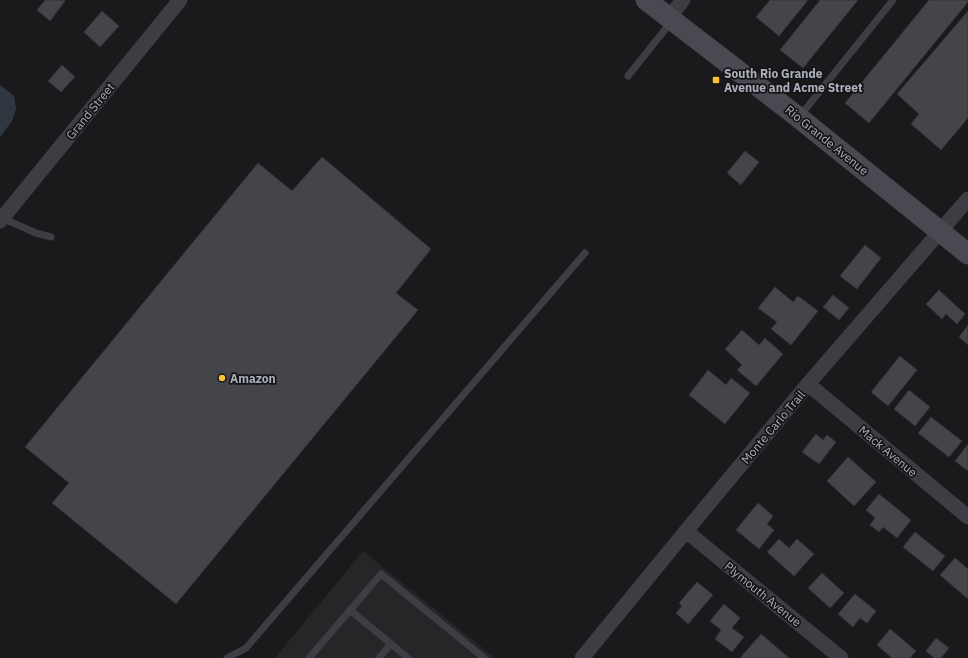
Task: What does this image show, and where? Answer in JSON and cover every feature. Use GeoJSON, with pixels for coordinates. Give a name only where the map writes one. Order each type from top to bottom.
{"type":"FeatureCollection","features":[{"type":"Feature","properties":{"kind":"street","name":"Grand Street"},"geometry":{"type":"LineString","coordinates":[[1,220],[180,0]]}},
{"type":"Feature","properties":{"kind":"street","name":"Rio Grande Avenue"},"geometry":{"type":"LineString","coordinates":[[646,0],[798,117],[968,254]]}},
{"type":"Feature","properties":{"kind":"street"},"geometry":{"type":"LineString","coordinates":[[671,19],[683,0]]}},
{"type":"Feature","properties":{"kind":"street","name":"Monte Carlo Trail"},"geometry":{"type":"LineString","coordinates":[[582,658],[808,384],[968,199]]}},
{"type":"Feature","properties":{"kind":"street","name":"Mack Avenue"},"geometry":{"type":"LineString","coordinates":[[808,384],[968,517]]}},
{"type":"Feature","properties":{"kind":"street","name":"Plymouth Avenue"},"geometry":{"type":"LineString","coordinates":[[686,531],[841,658]]}},
{"type":"Feature","properties":{"kind":"lane"},"geometry":{"type":"LineString","coordinates":[[798,117],[893,0]]}},
{"type":"Feature","properties":{"kind":"lane"},"geometry":{"type":"LineString","coordinates":[[628,76],[671,19]]}},
{"type":"Feature","properties":{"kind":"lane"},"geometry":{"type":"LineString","coordinates":[[1,220],[51,237]]}},
{"type":"Feature","properties":{"kind":"lane"},"geometry":{"type":"LineString","coordinates":[[227,658],[246,648],[585,253]]}},
{"type":"Feature","properties":{"kind":"lane"},"geometry":{"type":"LineString","coordinates":[[309,658],[381,574],[484,658]]}},
{"type":"Feature","properties":{"kind":"lane"},"geometry":{"type":"LineString","coordinates":[[350,610],[408,658]]}},
{"type":"Feature","properties":{"kind":"lane"},"geometry":{"type":"LineString","coordinates":[[379,658],[391,644]]}},
{"type":"Feature","properties":{"kind":"shaded area"},"geometry":{"type":"Polygon","coordinates":[[[0,85],[14,96],[16,109],[12,121],[0,137],[0,85]]]}},
{"type":"Feature","properties":{"kind":"shaded area"},"geometry":{"type":"Polygon","coordinates":[[[363,551],[495,658],[275,658],[363,551]]]}},
{"type":"Feature","properties":{"kind":"building"},"geometry":{"type":"Polygon","coordinates":[[[45,0],[65,1],[50,21],[37,10],[45,0]]]}},
{"type":"Feature","properties":{"kind":"building"},"geometry":{"type":"Polygon","coordinates":[[[770,0],[808,0],[779,36],[756,17],[770,0]]]}},
{"type":"Feature","properties":{"kind":"building"},"geometry":{"type":"Polygon","coordinates":[[[820,0],[858,0],[803,68],[780,50],[820,0]]]}},
{"type":"Feature","properties":{"kind":"building"},"geometry":{"type":"Polygon","coordinates":[[[929,0],[968,0],[968,2],[869,123],[845,103],[929,0]]]}},
{"type":"Feature","properties":{"kind":"building"},"geometry":{"type":"Polygon","coordinates":[[[102,11],[119,26],[100,47],[84,32],[102,11]]]}},
{"type":"Feature","properties":{"kind":"building"},"geometry":{"type":"Polygon","coordinates":[[[968,11],[968,118],[941,150],[911,124],[919,114],[897,94],[968,11]]]}},
{"type":"Feature","properties":{"kind":"building"},"geometry":{"type":"Polygon","coordinates":[[[62,65],[75,77],[61,92],[48,81],[62,65]]]}},
{"type":"Feature","properties":{"kind":"building"},"geometry":{"type":"Polygon","coordinates":[[[745,151],[759,162],[741,185],[727,173],[745,151]]]}},
{"type":"Feature","properties":{"kind":"building","name":"Amazon"},"geometry":{"type":"Polygon","coordinates":[[[322,157],[431,249],[396,293],[418,310],[176,604],[52,503],[69,483],[25,447],[258,163],[292,191],[322,157]]]}},
{"type":"Feature","properties":{"kind":"building"},"geometry":{"type":"Polygon","coordinates":[[[865,245],[881,258],[857,289],[840,276],[865,245]]]}},
{"type":"Feature","properties":{"kind":"building"},"geometry":{"type":"Polygon","coordinates":[[[775,287],[793,302],[798,296],[818,311],[791,345],[771,329],[777,322],[758,308],[775,287]]]}},
{"type":"Feature","properties":{"kind":"building"},"geometry":{"type":"Polygon","coordinates":[[[939,290],[965,314],[957,324],[946,314],[942,319],[926,304],[939,290]]]}},
{"type":"Feature","properties":{"kind":"building"},"geometry":{"type":"Polygon","coordinates":[[[833,295],[849,308],[839,320],[823,307],[833,295]]]}},
{"type":"Feature","properties":{"kind":"building"},"geometry":{"type":"Polygon","coordinates":[[[968,325],[968,345],[959,337],[968,325]]]}},
{"type":"Feature","properties":{"kind":"building"},"geometry":{"type":"Polygon","coordinates":[[[742,330],[759,345],[765,338],[783,354],[756,386],[737,370],[742,365],[725,349],[742,330]]]}},
{"type":"Feature","properties":{"kind":"building"},"geometry":{"type":"Polygon","coordinates":[[[900,356],[917,370],[888,406],[871,392],[900,356]]]}},
{"type":"Feature","properties":{"kind":"building"},"geometry":{"type":"Polygon","coordinates":[[[708,370],[726,385],[731,378],[750,393],[725,424],[689,395],[708,370]]]}},
{"type":"Feature","properties":{"kind":"building"},"geometry":{"type":"Polygon","coordinates":[[[909,390],[930,407],[915,426],[894,409],[909,390]]]}},
{"type":"Feature","properties":{"kind":"building"},"geometry":{"type":"Polygon","coordinates":[[[931,417],[962,441],[949,457],[918,433],[931,417]]]}},
{"type":"Feature","properties":{"kind":"building"},"geometry":{"type":"Polygon","coordinates":[[[816,434],[823,440],[827,435],[836,442],[819,464],[802,452],[816,434]]]}},
{"type":"Feature","properties":{"kind":"building"},"geometry":{"type":"Polygon","coordinates":[[[968,444],[968,471],[955,461],[968,444]]]}},
{"type":"Feature","properties":{"kind":"building"},"geometry":{"type":"Polygon","coordinates":[[[848,457],[876,482],[854,506],[827,481],[848,457]]]}},
{"type":"Feature","properties":{"kind":"building"},"geometry":{"type":"Polygon","coordinates":[[[879,494],[911,520],[897,538],[883,527],[879,532],[870,525],[875,518],[866,510],[879,494]]]}},
{"type":"Feature","properties":{"kind":"building"},"geometry":{"type":"Polygon","coordinates":[[[758,503],[773,516],[767,524],[774,530],[759,549],[736,530],[758,503]]]}},
{"type":"Feature","properties":{"kind":"building"},"geometry":{"type":"Polygon","coordinates":[[[915,532],[945,556],[933,571],[903,547],[915,532]]]}},
{"type":"Feature","properties":{"kind":"building"},"geometry":{"type":"Polygon","coordinates":[[[779,539],[789,548],[797,539],[814,554],[794,576],[767,552],[779,539]]]}},
{"type":"Feature","properties":{"kind":"building"},"geometry":{"type":"Polygon","coordinates":[[[955,558],[968,569],[968,599],[940,575],[955,558]]]}},
{"type":"Feature","properties":{"kind":"building"},"geometry":{"type":"Polygon","coordinates":[[[822,573],[844,593],[830,608],[808,588],[822,573]]]}},
{"type":"Feature","properties":{"kind":"building"},"geometry":{"type":"Polygon","coordinates":[[[697,582],[713,595],[688,624],[676,613],[682,606],[679,603],[697,582]]]}},
{"type":"Feature","properties":{"kind":"building"},"geometry":{"type":"Polygon","coordinates":[[[855,594],[876,611],[867,623],[860,618],[853,627],[838,614],[855,594]]]}},
{"type":"Feature","properties":{"kind":"building"},"geometry":{"type":"Polygon","coordinates":[[[724,604],[740,618],[732,628],[744,637],[732,652],[715,639],[721,630],[710,621],[724,604]]]}},
{"type":"Feature","properties":{"kind":"building"},"geometry":{"type":"Polygon","coordinates":[[[890,629],[916,651],[910,658],[892,658],[877,645],[890,629]]]}},
{"type":"Feature","properties":{"kind":"building"},"geometry":{"type":"Polygon","coordinates":[[[761,634],[789,658],[740,658],[761,634]]]}},
{"type":"Feature","properties":{"kind":"building"},"geometry":{"type":"Polygon","coordinates":[[[936,638],[949,648],[941,658],[934,658],[926,651],[936,638]]]}},
{"type":"Feature","properties":{"kind":"place","name":"South Rio Grande Avenue and Acme Street"},"geometry":{"type":"Point","coordinates":[716,80]}},
{"type":"Feature","properties":{"kind":"place","name":"Amazon"},"geometry":{"type":"Point","coordinates":[222,378]}}]}
